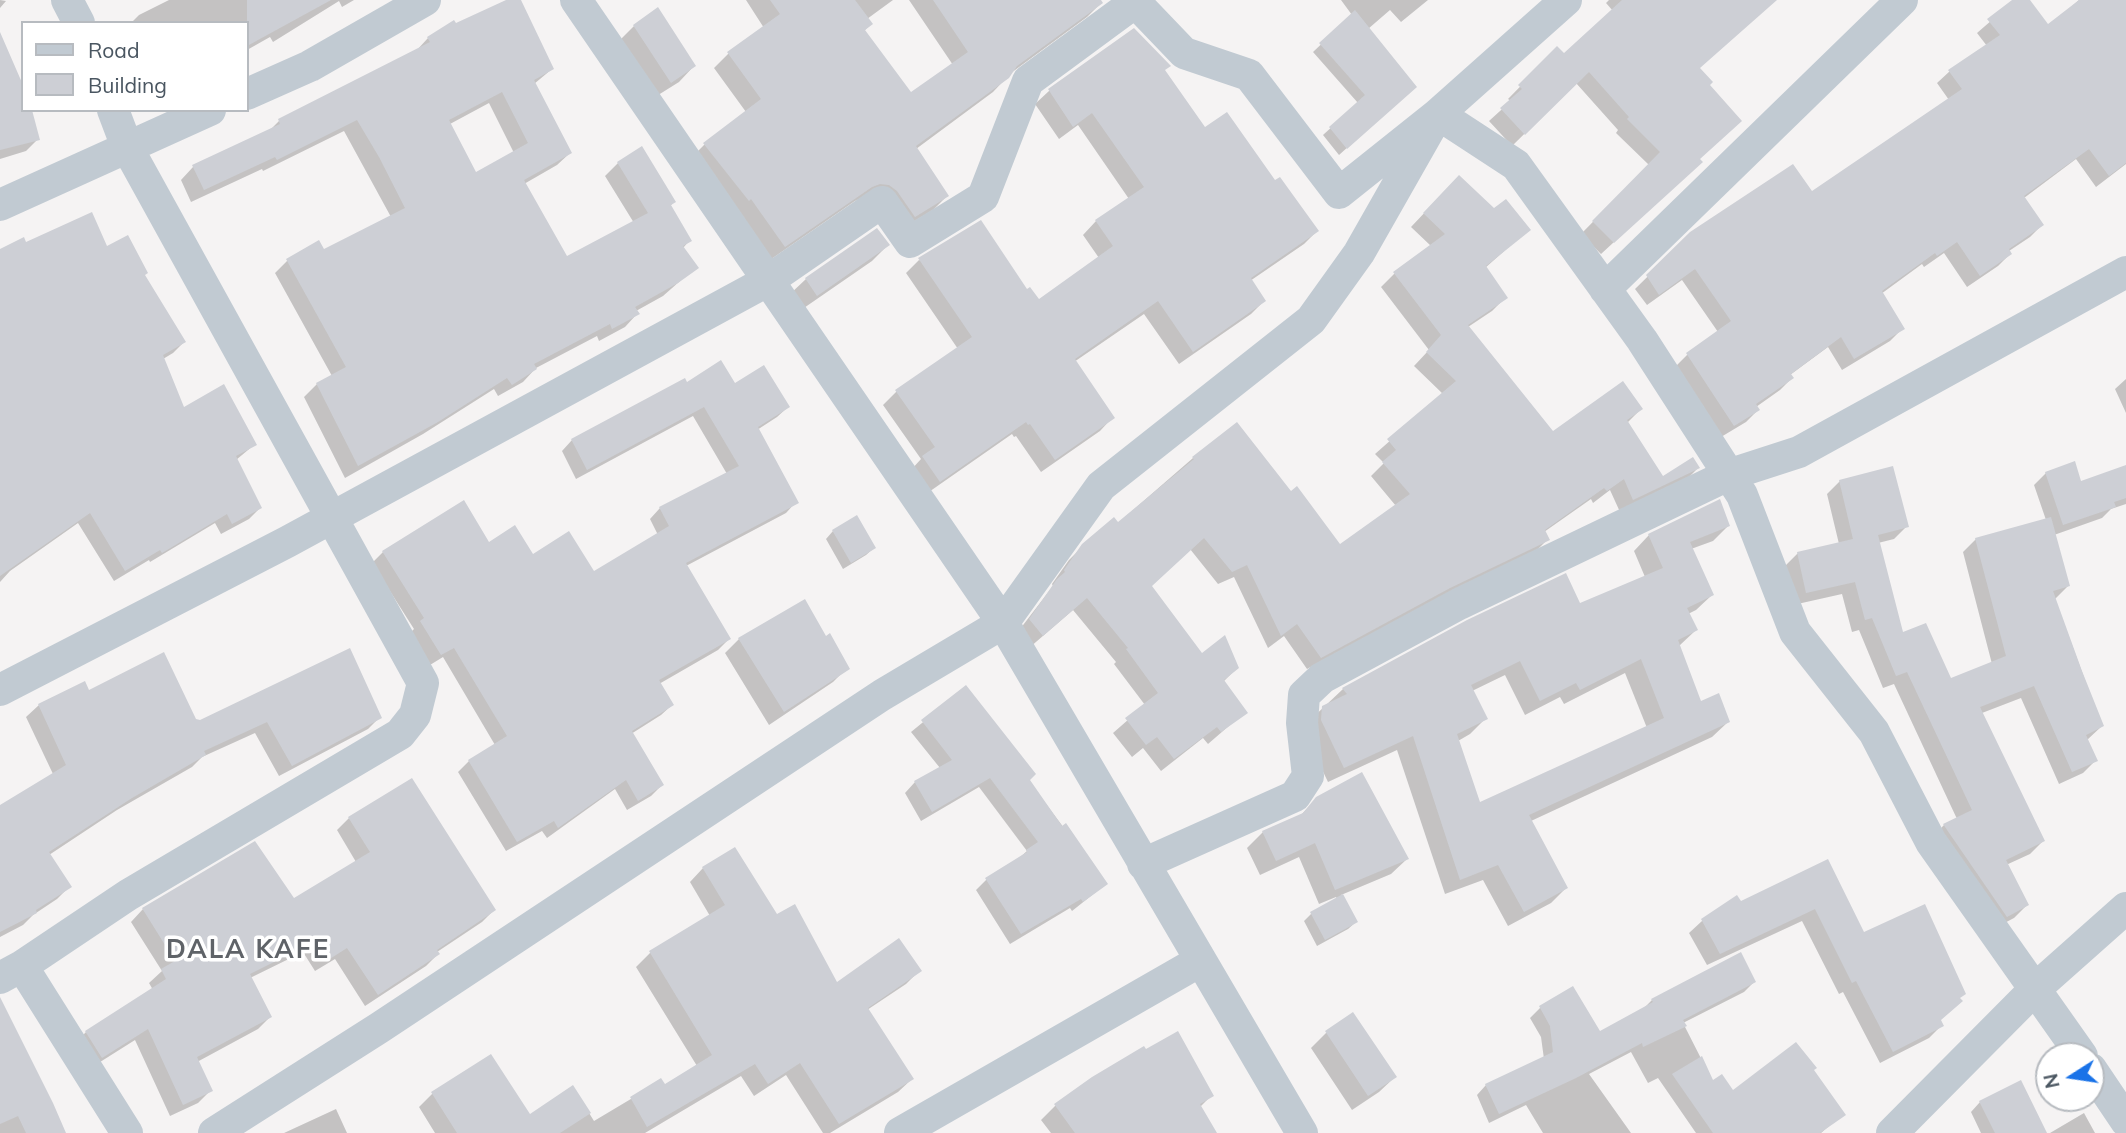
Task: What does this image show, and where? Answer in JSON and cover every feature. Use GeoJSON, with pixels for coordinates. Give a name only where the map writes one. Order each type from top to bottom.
{"type":"FeatureCollection","features":[{"type":"Feature","properties":{"kind":"street"},"geometry":{"type":"LineString","coordinates":[[67,0],[78,21]]}},
{"type":"Feature","properties":{"kind":"street"},"geometry":{"type":"LineString","coordinates":[[248,94],[310,65],[425,0]]}},
{"type":"Feature","properties":{"kind":"street"},"geometry":{"type":"LineString","coordinates":[[576,0],[1003,623],[1302,1133]]}},
{"type":"Feature","properties":{"kind":"street"},"geometry":{"type":"LineString","coordinates":[[0,690],[331,519],[769,280],[882,202],[911,242],[983,197],[1028,81],[1137,2],[1184,53],[1249,75],[1339,193],[1438,114],[1566,0]]}},
{"type":"Feature","properties":{"kind":"street"},"geometry":{"type":"LineString","coordinates":[[1605,289],[1902,0]]}},
{"type":"Feature","properties":{"kind":"street"},"geometry":{"type":"LineString","coordinates":[[114,112],[127,147],[423,683],[415,715],[400,734],[128,895],[11,972],[127,1133]]}},
{"type":"Feature","properties":{"kind":"street"},"geometry":{"type":"LineString","coordinates":[[0,205],[206,112]]}},
{"type":"Feature","properties":{"kind":"street"},"geometry":{"type":"LineString","coordinates":[[1438,114],[1516,165],[1642,340],[1742,495],[1795,632],[1874,732],[1931,842],[2073,1042]]}},
{"type":"Feature","properties":{"kind":"street"},"geometry":{"type":"LineString","coordinates":[[214,1133],[391,1021],[882,695],[1003,623],[1101,486],[1311,320],[1359,253],[1438,114]]}},
{"type":"Feature","properties":{"kind":"street"},"geometry":{"type":"LineString","coordinates":[[1143,864],[1295,796],[1308,776],[1302,723],[1304,695],[1322,678],[1459,604],[1728,475],[1799,452],[2126,272]]}},
{"type":"Feature","properties":{"kind":"street"},"geometry":{"type":"LineString","coordinates":[[1892,1133],[2036,988],[2126,908]]}},
{"type":"Feature","properties":{"kind":"street"},"geometry":{"type":"LineString","coordinates":[[900,1133],[1200,961]]}},
{"type":"Feature","properties":{"kind":"street"},"geometry":{"type":"LineString","coordinates":[[2105,1090],[2126,1121]]}},
{"type":"Feature","properties":{"kind":"building"},"geometry":{"type":"Polygon","coordinates":[[[247,0],[331,0],[248,45],[247,0]]]}},
{"type":"Feature","properties":{"kind":"building"},"geometry":{"type":"Polygon","coordinates":[[[506,0],[521,0],[554,69],[534,80],[572,153],[524,180],[567,256],[648,213],[617,162],[642,146],[676,202],[671,205],[692,241],[683,246],[699,268],[635,307],[640,314],[612,329],[610,324],[534,364],[537,369],[512,385],[507,378],[438,422],[358,466],[316,383],[346,367],[286,259],[319,240],[324,249],[405,208],[379,157],[357,120],[277,160],[275,157],[204,190],[192,165],[280,124],[278,119],[430,42],[427,37],[454,20],[456,23],[506,0]],[[502,92],[449,120],[476,172],[528,143],[502,92]]]}},
{"type":"Feature","properties":{"kind":"building"},"geometry":{"type":"Polygon","coordinates":[[[770,0],[855,0],[873,24],[865,30],[911,92],[968,52],[933,0],[1101,0],[1103,3],[1017,66],[1009,78],[916,146],[949,196],[915,217],[897,191],[889,185],[880,184],[785,247],[751,199],[749,201],[703,143],[761,99],[727,52],[780,14],[770,0]]]}},
{"type":"Feature","properties":{"kind":"building"},"geometry":{"type":"Polygon","coordinates":[[[1622,0],[1777,0],[1700,68],[1713,82],[1710,85],[1742,121],[1700,159],[1703,162],[1614,243],[1592,221],[1660,152],[1627,119],[1629,117],[1589,72],[1525,135],[1500,108],[1522,89],[1518,85],[1557,46],[1564,53],[1622,0]]]}},
{"type":"Feature","properties":{"kind":"building"},"geometry":{"type":"Polygon","coordinates":[[[2012,0],[2030,0],[2048,24],[2079,0],[2126,0],[2126,163],[2109,176],[2089,149],[2024,196],[2044,225],[2009,249],[2012,254],[1980,276],[1957,242],[1937,256],[1935,253],[1882,291],[1905,329],[1854,359],[1841,337],[1791,374],[1794,378],[1756,404],[1760,410],[1734,426],[1686,353],[1731,321],[1695,269],[1659,295],[1646,275],[1690,232],[1793,164],[1812,191],[1962,89],[1948,70],[2000,35],[1987,19],[2012,0]]]}},
{"type":"Feature","properties":{"kind":"building"},"geometry":{"type":"Polygon","coordinates":[[[658,7],[696,66],[671,83],[633,25],[658,7]]]}},
{"type":"Feature","properties":{"kind":"building"},"geometry":{"type":"Polygon","coordinates":[[[1355,10],[1417,87],[1347,149],[1329,127],[1365,95],[1319,43],[1355,10]]]}},
{"type":"Feature","properties":{"kind":"building"},"geometry":{"type":"Polygon","coordinates":[[[1134,28],[1171,66],[1165,70],[1205,127],[1227,112],[1275,180],[1280,177],[1319,231],[1251,278],[1266,301],[1193,352],[1158,301],[1075,359],[1115,418],[1055,460],[1026,422],[940,482],[922,456],[935,447],[895,390],[972,337],[918,258],[981,220],[1027,289],[1030,287],[1039,299],[1113,246],[1095,220],[1144,187],[1092,113],[1073,127],[1048,89],[1134,28]]]}},
{"type":"Feature","properties":{"kind":"building"},"geometry":{"type":"Polygon","coordinates":[[[0,32],[21,80],[21,112],[33,112],[40,140],[0,150],[0,32]]]}},
{"type":"Feature","properties":{"kind":"building"},"geometry":{"type":"Polygon","coordinates":[[[1459,175],[1494,208],[1506,199],[1531,230],[1486,266],[1508,298],[1468,325],[1553,431],[1623,381],[1643,409],[1627,420],[1663,476],[1693,457],[1700,468],[1633,500],[1624,479],[1607,491],[1604,488],[1545,530],[1550,540],[1450,588],[1321,658],[1297,624],[1281,636],[1247,565],[1232,572],[1204,538],[1152,586],[1202,653],[1225,635],[1239,668],[1224,680],[1248,713],[1221,732],[1217,727],[1174,759],[1157,737],[1146,745],[1125,718],[1158,693],[1126,649],[1128,648],[1087,598],[1043,636],[1029,619],[1065,572],[1082,544],[1114,517],[1118,522],[1194,459],[1192,457],[1237,422],[1291,491],[1297,486],[1340,544],[1410,494],[1382,462],[1396,450],[1387,439],[1456,381],[1426,352],[1441,335],[1393,272],[1445,234],[1423,213],[1459,175]]]}},
{"type":"Feature","properties":{"kind":"building"},"geometry":{"type":"Polygon","coordinates":[[[92,212],[107,246],[128,235],[148,273],[145,275],[186,342],[163,355],[184,407],[224,384],[257,445],[236,456],[262,508],[232,524],[227,514],[162,553],[160,550],[125,571],[90,513],[0,576],[0,249],[24,237],[26,242],[92,212]]]}},
{"type":"Feature","properties":{"kind":"building"},"geometry":{"type":"Polygon","coordinates":[[[877,228],[890,245],[817,296],[805,278],[877,228]]]}},
{"type":"Feature","properties":{"kind":"building"},"geometry":{"type":"Polygon","coordinates":[[[721,360],[735,383],[764,365],[790,407],[758,427],[799,503],[686,563],[731,639],[659,680],[674,705],[632,731],[664,785],[638,801],[626,780],[558,828],[554,821],[517,842],[468,760],[507,736],[454,648],[441,655],[420,621],[424,618],[382,551],[464,500],[489,542],[515,525],[533,554],[569,531],[594,571],[669,526],[659,507],[739,466],[704,407],[587,470],[571,439],[685,378],[687,382],[721,360]]]}},
{"type":"Feature","properties":{"kind":"building"},"geometry":{"type":"Polygon","coordinates":[[[2075,461],[2081,481],[2126,465],[2126,498],[2114,502],[2116,507],[2063,525],[2045,472],[2075,461]]]}},
{"type":"Feature","properties":{"kind":"building"},"geometry":{"type":"Polygon","coordinates":[[[1893,466],[1909,527],[1878,535],[1903,632],[1926,623],[1951,678],[2006,656],[1975,538],[2051,517],[2070,586],[2053,591],[2104,726],[2086,735],[2098,761],[2072,772],[2034,686],[1980,707],[2045,841],[2006,860],[2029,905],[2007,917],[1943,824],[1972,810],[1907,672],[1896,676],[1872,618],[1865,620],[1855,582],[1806,593],[1797,552],[1853,539],[1839,480],[1893,466]]]}},
{"type":"Feature","properties":{"kind":"building"},"geometry":{"type":"Polygon","coordinates":[[[1720,499],[1730,526],[1690,542],[1714,595],[1687,608],[1698,630],[1678,640],[1701,701],[1719,693],[1730,722],[1529,815],[1568,888],[1524,912],[1498,865],[1460,880],[1413,736],[1344,768],[1321,720],[1322,706],[1347,694],[1342,688],[1467,620],[1566,573],[1580,603],[1663,568],[1648,534],[1720,499]],[[1641,659],[1580,690],[1576,683],[1540,701],[1520,661],[1471,685],[1488,719],[1457,734],[1480,802],[1664,718],[1641,659]]]}},
{"type":"Feature","properties":{"kind":"building"},"geometry":{"type":"Polygon","coordinates":[[[857,515],[876,548],[851,563],[832,530],[857,515]]]}},
{"type":"Feature","properties":{"kind":"building"},"geometry":{"type":"Polygon","coordinates":[[[805,599],[826,636],[830,633],[850,669],[784,712],[738,638],[805,599]]]}},
{"type":"Feature","properties":{"kind":"building"},"geometry":{"type":"Polygon","coordinates":[[[350,648],[382,718],[292,766],[267,722],[204,751],[206,755],[132,798],[49,852],[72,887],[36,910],[37,913],[0,932],[0,805],[66,765],[38,704],[85,681],[89,690],[164,652],[196,719],[200,720],[350,648]]]}},
{"type":"Feature","properties":{"kind":"building"},"geometry":{"type":"Polygon","coordinates":[[[966,685],[1036,774],[1030,780],[1062,826],[1066,823],[1108,884],[1083,902],[1081,899],[1021,934],[985,878],[1038,842],[990,778],[932,812],[914,781],[952,760],[921,720],[966,685]]]}},
{"type":"Feature","properties":{"kind":"building"},"geometry":{"type":"Polygon","coordinates":[[[1362,772],[1409,859],[1335,890],[1315,843],[1276,861],[1262,831],[1303,813],[1316,797],[1362,772]]]}},
{"type":"Feature","properties":{"kind":"building"},"geometry":{"type":"Polygon","coordinates":[[[412,778],[496,910],[437,950],[440,954],[378,995],[347,948],[328,960],[316,941],[250,974],[272,1017],[197,1057],[213,1091],[183,1105],[148,1029],[102,1058],[85,1031],[166,979],[161,969],[175,961],[142,908],[255,841],[294,898],[370,852],[348,817],[412,778]]]}},
{"type":"Feature","properties":{"kind":"building"},"geometry":{"type":"Polygon","coordinates":[[[735,847],[777,914],[795,904],[837,982],[899,938],[922,971],[868,1008],[914,1079],[839,1124],[800,1063],[768,1084],[755,1064],[647,1127],[630,1097],[661,1078],[665,1084],[712,1055],[649,951],[725,905],[702,867],[735,847]]]}},
{"type":"Feature","properties":{"kind":"building"},"geometry":{"type":"Polygon","coordinates":[[[1828,859],[1864,932],[1925,904],[1966,994],[1960,998],[1963,1001],[1941,1020],[1944,1026],[1893,1052],[1856,981],[1852,983],[1815,909],[1720,954],[1701,919],[1737,895],[1741,901],[1828,859]]]}},
{"type":"Feature","properties":{"kind":"building"},"geometry":{"type":"Polygon","coordinates":[[[1343,894],[1358,922],[1325,940],[1310,912],[1343,894]]]}},
{"type":"Feature","properties":{"kind":"building"},"geometry":{"type":"Polygon","coordinates":[[[1741,952],[1756,982],[1683,1020],[1687,1026],[1643,1047],[1642,1043],[1499,1114],[1485,1084],[1553,1052],[1550,1026],[1539,1006],[1573,986],[1600,1031],[1653,1002],[1651,999],[1741,952]]]}},
{"type":"Feature","properties":{"kind":"building"},"geometry":{"type":"Polygon","coordinates":[[[0,997],[66,1133],[26,1133],[18,1116],[0,1124],[0,997]]]}},
{"type":"Feature","properties":{"kind":"building"},"geometry":{"type":"Polygon","coordinates":[[[1353,1012],[1397,1077],[1368,1096],[1325,1031],[1353,1012]]]}},
{"type":"Feature","properties":{"kind":"building"},"geometry":{"type":"Polygon","coordinates":[[[1178,1031],[1214,1096],[1200,1104],[1217,1133],[1075,1133],[1054,1104],[1092,1077],[1144,1046],[1146,1049],[1178,1031]]]}},
{"type":"Feature","properties":{"kind":"building"},"geometry":{"type":"Polygon","coordinates":[[[1796,1042],[1817,1068],[1814,1070],[1846,1115],[1820,1133],[1713,1133],[1672,1074],[1702,1056],[1713,1080],[1722,1074],[1733,1090],[1796,1042]]]}},
{"type":"Feature","properties":{"kind":"building"},"geometry":{"type":"Polygon","coordinates":[[[491,1054],[530,1114],[573,1085],[591,1113],[560,1133],[457,1133],[431,1092],[491,1054]]]}},
{"type":"Feature","properties":{"kind":"building"},"geometry":{"type":"Polygon","coordinates":[[[2021,1080],[2047,1133],[1995,1133],[1979,1101],[2021,1080]]]}},
{"type":"Feature","properties":{"kind":"district","name":"DALA KAFE"},"geometry":{"type":"Point","coordinates":[248,950]}}]}
